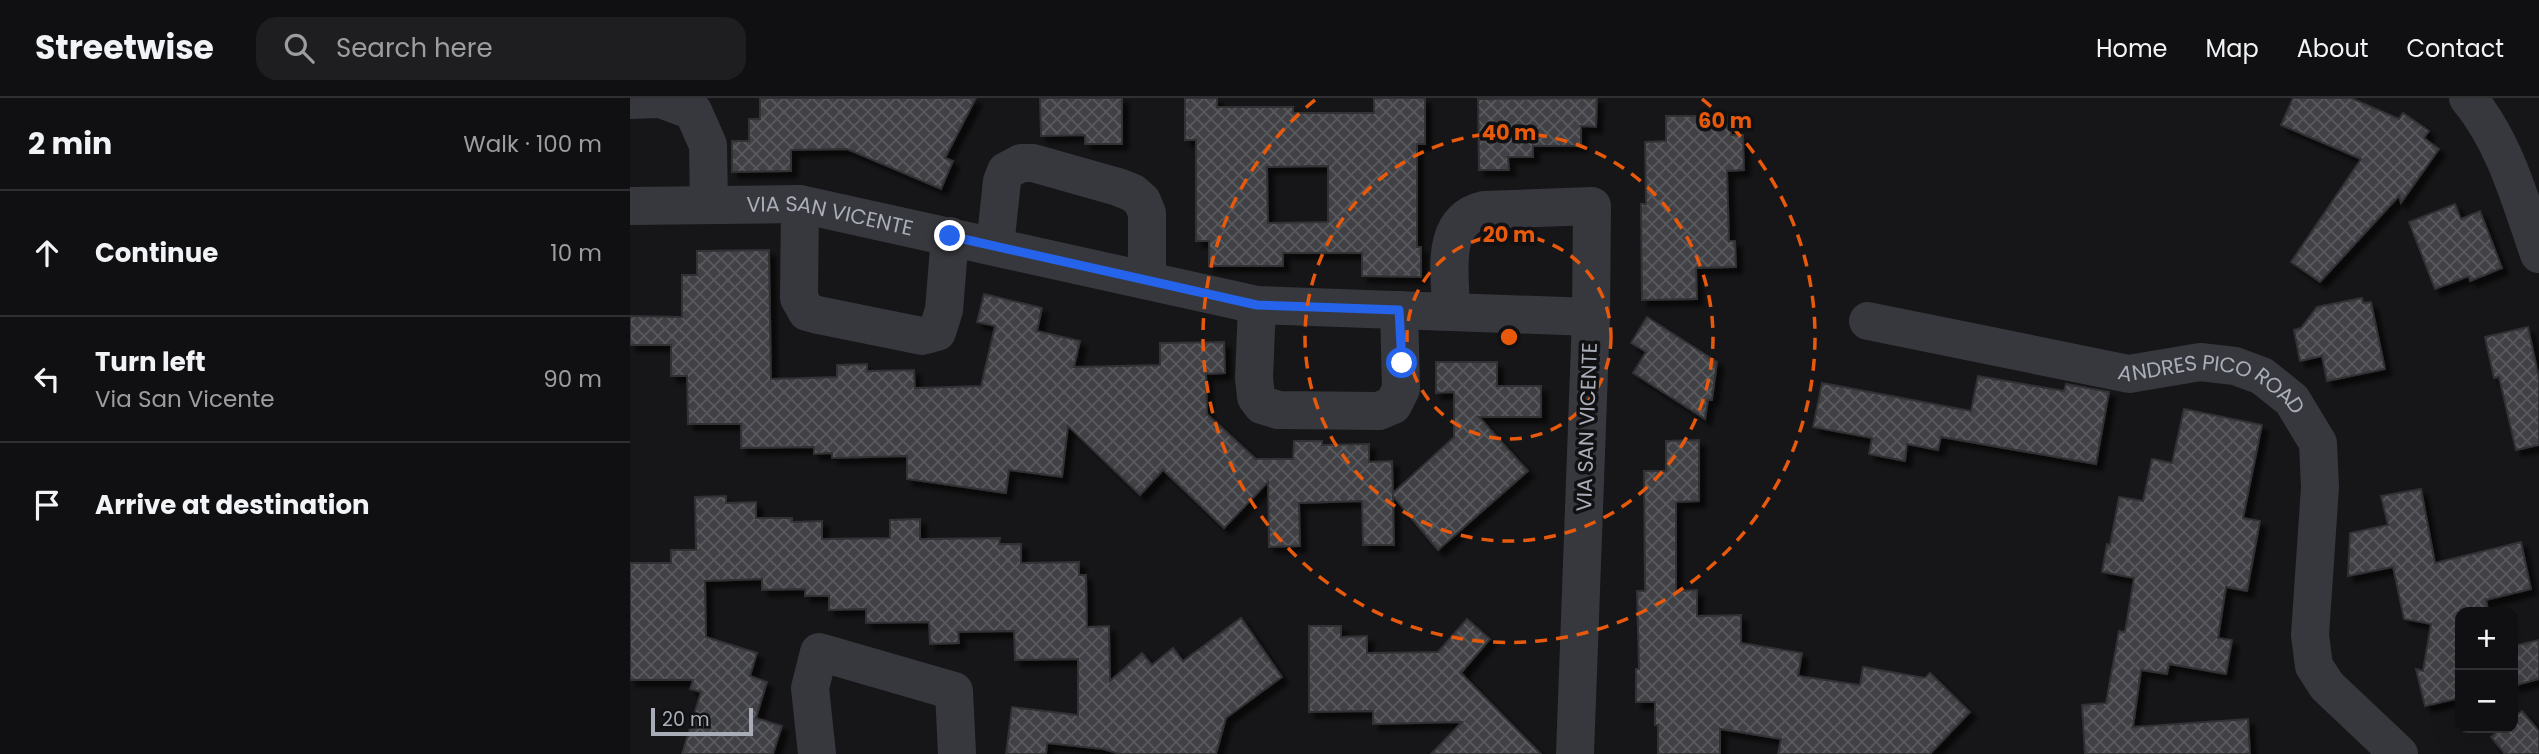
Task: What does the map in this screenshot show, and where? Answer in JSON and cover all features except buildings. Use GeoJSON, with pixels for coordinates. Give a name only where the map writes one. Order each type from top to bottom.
{"type":"FeatureCollection","features":[{"type":"Feature","properties":{"kind":"street"},"geometry":{"type":"LineString","coordinates":[[2468,98],[2482,115],[2503,153],[2539,254]]}},
{"type":"Feature","properties":{"kind":"street"},"geometry":{"type":"LineString","coordinates":[[630,100],[660,99],[693,111],[708,145],[709,205]]}},
{"type":"Feature","properties":{"kind":"street"},"geometry":{"type":"LineString","coordinates":[[995,246],[1002,181],[1006,171],[1021,163],[1033,163],[1133,192],[1142,201],[1147,213],[1147,280]]}},
{"type":"Feature","properties":{"kind":"street"},"geometry":{"type":"LineString","coordinates":[[800,204],[799,298],[807,312],[892,331],[922,336],[937,332],[944,310],[950,236]]}},
{"type":"Feature","properties":{"kind":"street","name":"VIA SAN VICENTE"},"geometry":{"type":"LineString","coordinates":[[630,206],[800,204],[1257,305],[1591,317],[1575,754]]}},
{"type":"Feature","properties":{"kind":"street"},"geometry":{"type":"LineString","coordinates":[[1451,312],[1451,239],[1458,224],[1469,213],[1484,210],[1592,206],[1591,317]]}},
{"type":"Feature","properties":{"kind":"street"},"geometry":{"type":"LineString","coordinates":[[1257,305],[1255,397],[1262,405],[1278,410],[1379,411],[1393,405],[1401,389],[1399,310]]}},
{"type":"Feature","properties":{"kind":"street","name":"ANDRES PICO ROAD"},"geometry":{"type":"LineString","coordinates":[[1868,321],[2129,374],[2200,362],[2235,366],[2262,376],[2292,400],[2318,443],[2320,486],[2310,635],[2314,666],[2327,686],[2399,754]]}},
{"type":"Feature","properties":{"kind":"street"},"geometry":{"type":"LineString","coordinates":[[817,754],[810,688],[819,652],[954,691],[957,754]]}},
{"type":"Feature","properties":{"kind":"route"},"geometry":{"type":"LineString","coordinates":[[950,236],[1257,305],[1399,310],[1402,363]]}}]}
